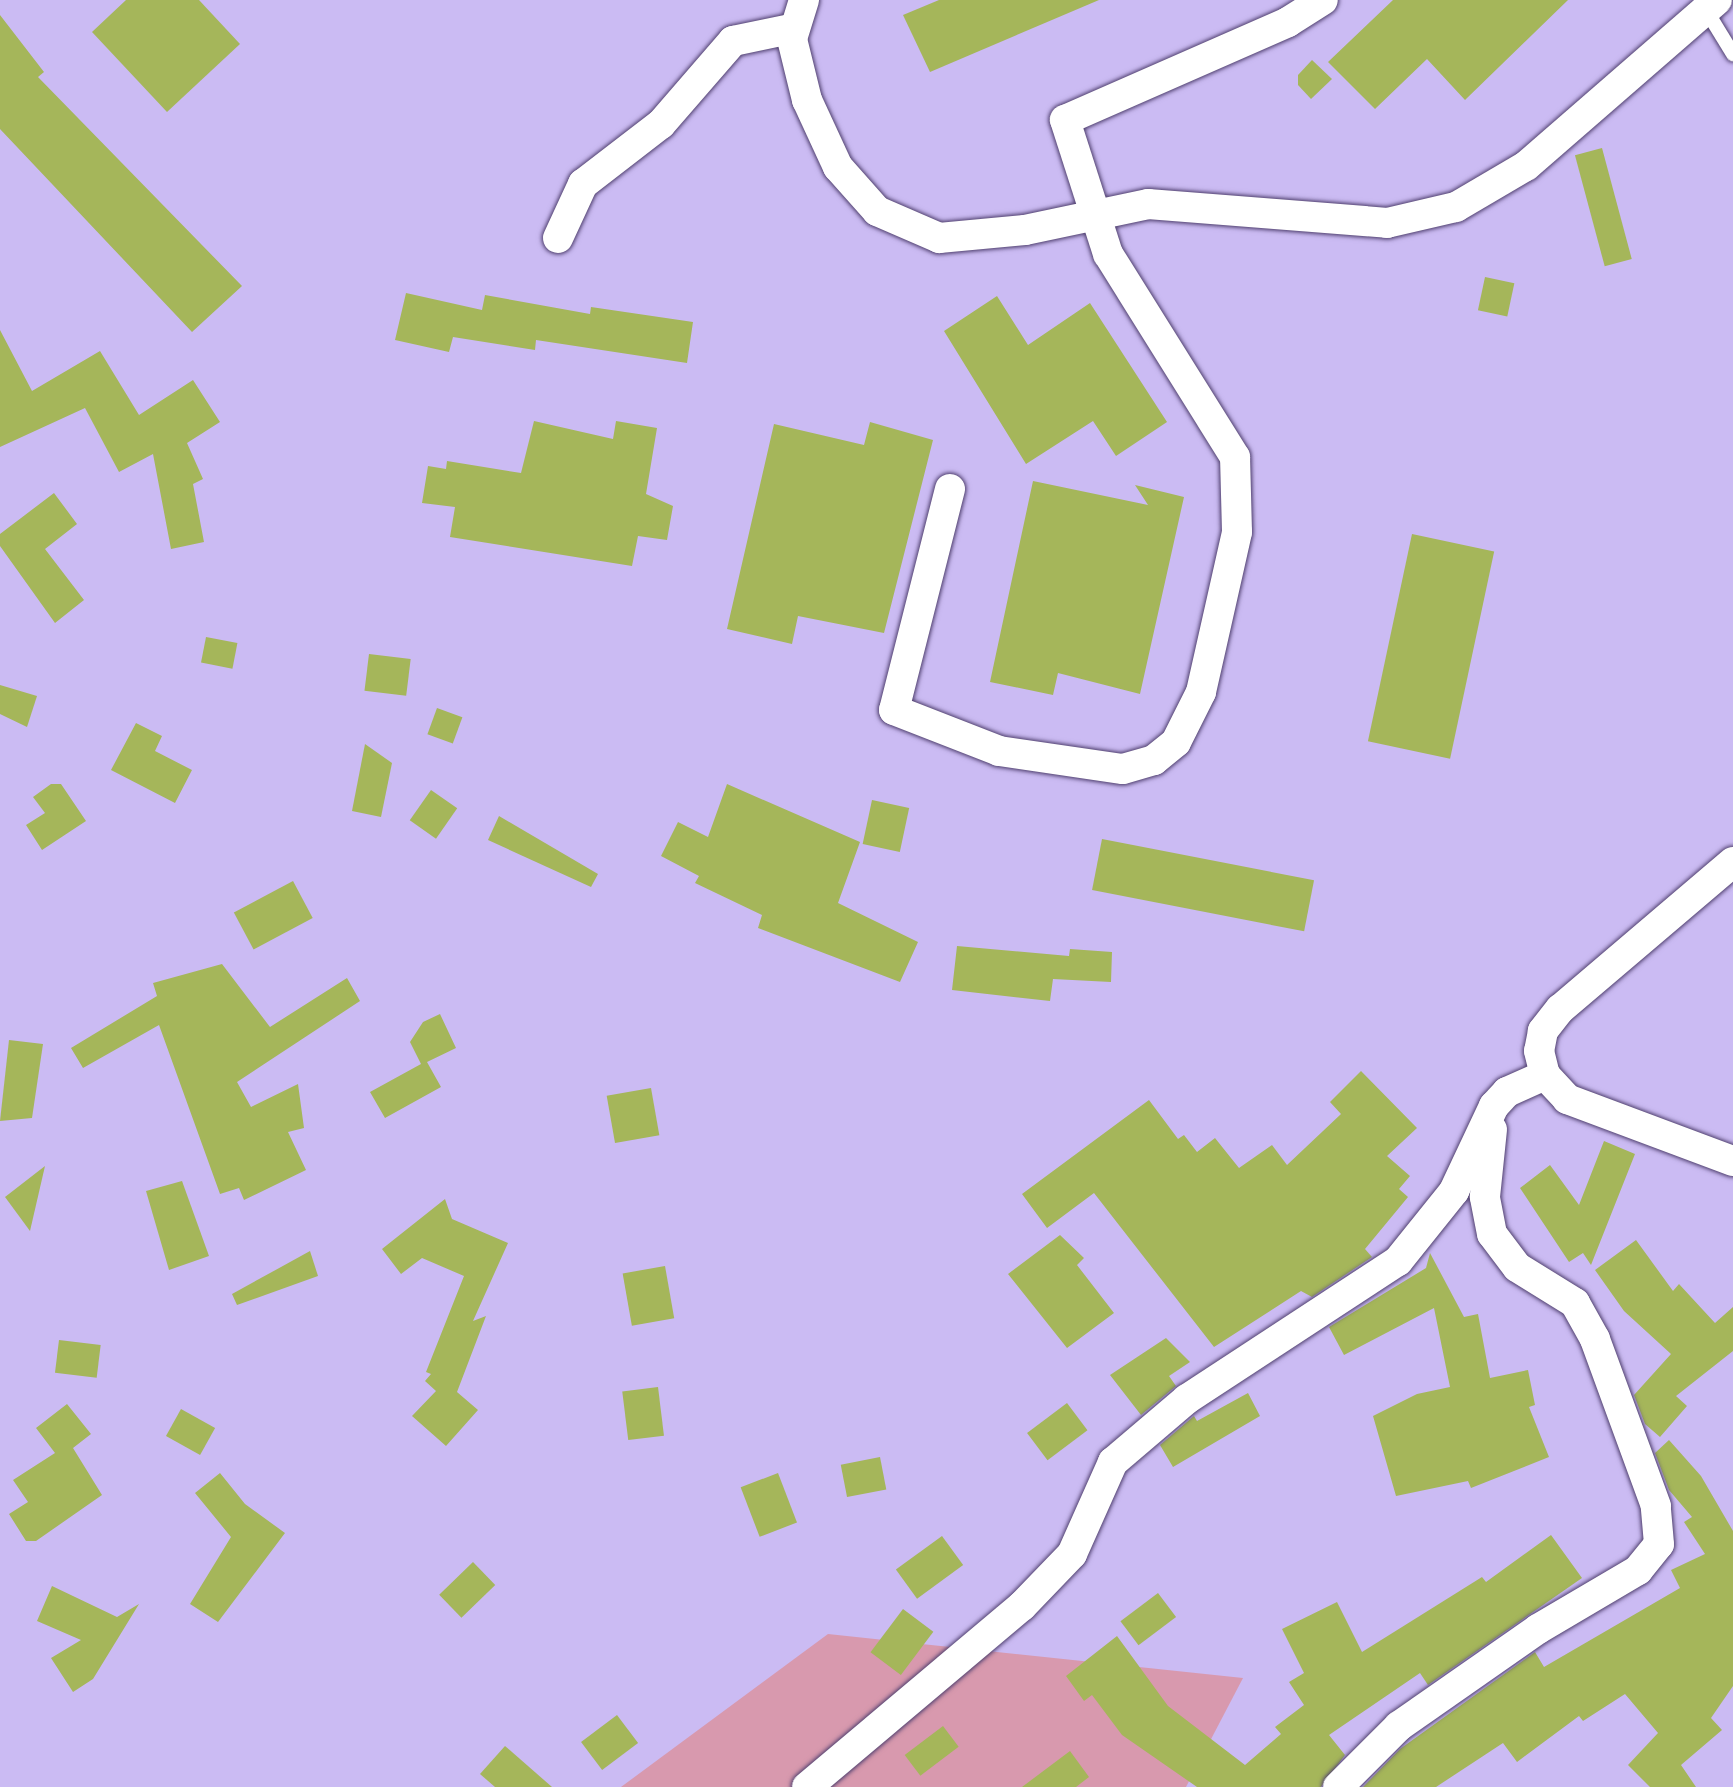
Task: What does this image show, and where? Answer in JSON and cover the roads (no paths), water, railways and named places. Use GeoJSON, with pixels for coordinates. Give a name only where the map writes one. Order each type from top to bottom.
{"type":"FeatureCollection","features":[{"type":"Feature","properties":{"kind":"street"},"geometry":{"type":"LineString","coordinates":[[804,0],[792,39],[807,100],[838,167],[877,211],[939,238],[1025,230],[1090,213],[1176,205],[1387,223],[1456,207],[1526,166],[1711,5]]}},
{"type":"Feature","properties":{"kind":"street"},"geometry":{"type":"LineString","coordinates":[[950,489],[894,710],[999,751],[1123,769],[1154,760],[1176,742],[1201,692],[1241,491],[1235,457],[1108,254],[1090,213],[1065,120],[1288,22],[1323,0]]}},
{"type":"Feature","properties":{"kind":"street"},"geometry":{"type":"LineString","coordinates":[[558,238],[583,184],[660,124],[733,41],[795,28]]}},
{"type":"Feature","properties":{"kind":"street"},"geometry":{"type":"LineString","coordinates":[[1733,862],[1560,1009],[1543,1031],[1539,1051],[1545,1075],[1567,1099],[1733,1161]]}},
{"type":"Feature","properties":{"kind":"street"},"geometry":{"type":"LineString","coordinates":[[807,1787],[1022,1606],[1072,1553],[1113,1462],[1187,1399],[1398,1261],[1454,1191],[1494,1106],[1507,1092],[1545,1075]]}},
{"type":"Feature","properties":{"kind":"street"},"geometry":{"type":"LineString","coordinates":[[1338,1787],[1399,1726],[1538,1629],[1638,1570],[1659,1544],[1656,1506],[1595,1339],[1575,1303],[1517,1266],[1492,1234],[1485,1197],[1494,1106]]}},
{"type":"Feature","properties":{"kind":"lane"},"geometry":{"type":"LineString","coordinates":[[1711,5],[1733,54]]}}]}
